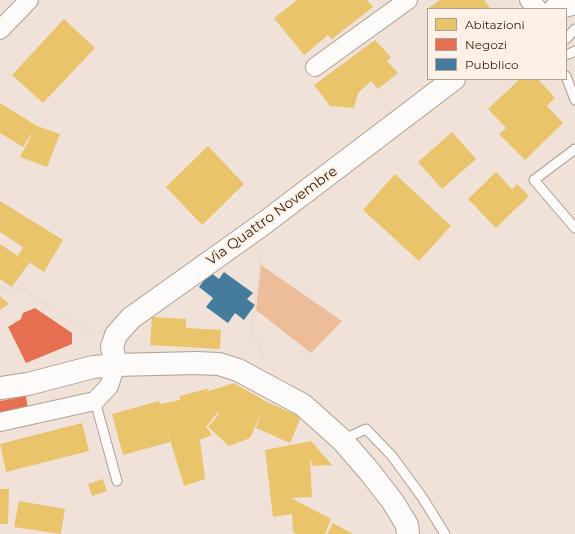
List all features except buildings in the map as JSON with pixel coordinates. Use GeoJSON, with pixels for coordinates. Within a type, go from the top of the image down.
{"type":"FeatureCollection","features":[{"type":"Feature","properties":{"kind":"main road"},"geometry":{"type":"LineString","coordinates":[[558,8],[575,3]]}},
{"type":"Feature","properties":{"kind":"main road","name":"Via Quattro Novembre"},"geometry":{"type":"LineString","coordinates":[[114,356],[116,335],[131,318],[259,228],[453,80]]}},
{"type":"Feature","properties":{"kind":"main road"},"geometry":{"type":"LineString","coordinates":[[0,388],[28,384],[93,367],[114,356],[219,364],[238,370],[303,405],[342,440],[369,470],[393,502],[407,525],[408,534]]}},
{"type":"Feature","properties":{"kind":"street"},"geometry":{"type":"LineString","coordinates":[[0,30],[30,0]]}},
{"type":"Feature","properties":{"kind":"street"},"geometry":{"type":"LineString","coordinates":[[315,67],[408,0]]}},
{"type":"Feature","properties":{"kind":"street"},"geometry":{"type":"LineString","coordinates":[[529,0],[537,8]]}},
{"type":"Feature","properties":{"kind":"street"},"geometry":{"type":"LineString","coordinates":[[0,422],[95,401],[108,386],[114,356]]}},
{"type":"Feature","properties":{"kind":"lane"},"geometry":{"type":"LineString","coordinates":[[567,38],[575,29]]}},
{"type":"Feature","properties":{"kind":"lane"},"geometry":{"type":"LineString","coordinates":[[567,79],[575,100]]}},
{"type":"Feature","properties":{"kind":"lane"},"geometry":{"type":"LineString","coordinates":[[575,150],[534,180],[575,228]]}},
{"type":"Feature","properties":{"kind":"lane"},"geometry":{"type":"LineString","coordinates":[[95,401],[118,482]]}},
{"type":"Feature","properties":{"kind":"lane"},"geometry":{"type":"LineString","coordinates":[[342,440],[366,429],[392,456],[422,497],[445,534]]}},
{"type":"Feature","properties":{"kind":"path"},"geometry":{"type":"LineString","coordinates":[[251,328],[261,265],[259,228]]}},
{"type":"Feature","properties":{"kind":"path"},"geometry":{"type":"LineString","coordinates":[[0,286],[13,295],[18,287],[114,356]]}},
{"type":"Feature","properties":{"kind":"shaded area"},"geometry":{"type":"Polygon","coordinates":[[[261,265],[342,321],[311,353],[256,310],[261,265]]]}}]}
